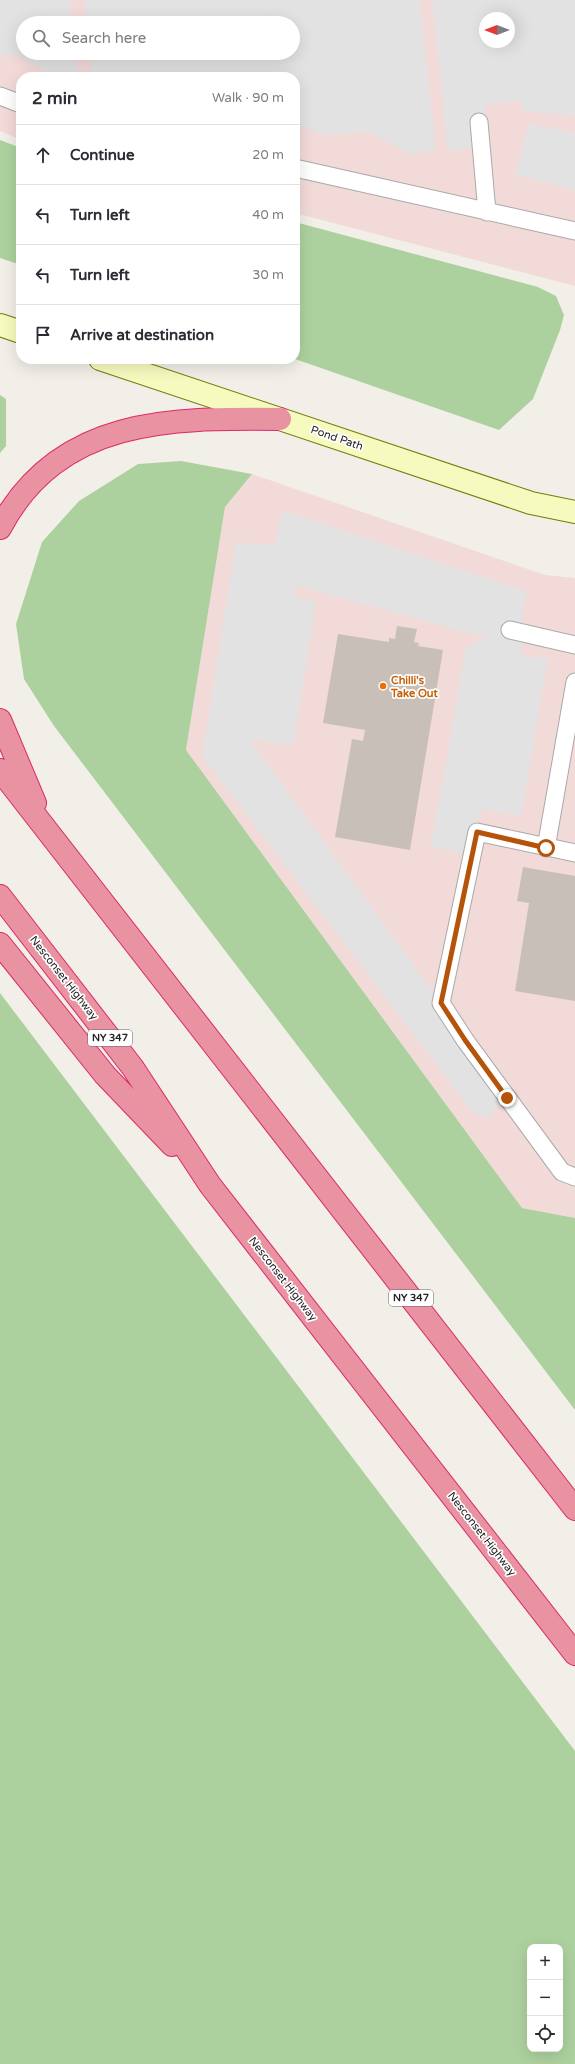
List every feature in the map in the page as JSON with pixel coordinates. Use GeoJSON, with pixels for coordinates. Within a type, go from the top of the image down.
{"type":"FeatureCollection","features":[{"type":"Feature","properties":{"kind":"highway"},"geometry":{"type":"LineString","coordinates":[[0,528],[9,510],[21,495],[45,472],[62,458],[109,434],[135,427],[189,420],[280,419]]}},
{"type":"Feature","properties":{"kind":"highway"},"geometry":{"type":"LineString","coordinates":[[0,720],[48,833]]}},
{"type":"Feature","properties":{"kind":"highway","name":"NY 347"},"geometry":{"type":"LineString","coordinates":[[0,770],[575,1509]]}},
{"type":"Feature","properties":{"kind":"highway","name":"Nesconset Highway"},"geometry":{"type":"LineString","coordinates":[[0,896],[133,1068],[210,1186],[572,1651]]}},
{"type":"Feature","properties":{"kind":"highway"},"geometry":{"type":"LineString","coordinates":[[0,944],[105,1075],[210,1186]]}},
{"type":"Feature","properties":{"kind":"main road"},"geometry":{"type":"LineString","coordinates":[[0,325],[16,330]]}},
{"type":"Feature","properties":{"kind":"main road","name":"Pond Path"},"geometry":{"type":"LineString","coordinates":[[115,364],[531,503],[575,512]]}},
{"type":"Feature","properties":{"kind":"lane"},"geometry":{"type":"LineString","coordinates":[[0,96],[16,102]]}},
{"type":"Feature","properties":{"kind":"lane"},"geometry":{"type":"LineString","coordinates":[[479,122],[487,212]]}},
{"type":"Feature","properties":{"kind":"lane"},"geometry":{"type":"LineString","coordinates":[[300,169],[575,231]]}},
{"type":"Feature","properties":{"kind":"lane"},"geometry":{"type":"LineString","coordinates":[[510,630],[575,645]]}},
{"type":"Feature","properties":{"kind":"lane"},"geometry":{"type":"LineString","coordinates":[[546,848],[575,682]]}},
{"type":"Feature","properties":{"kind":"lane"},"geometry":{"type":"LineString","coordinates":[[575,853],[477,832],[441,1003],[465,1040],[562,1172],[575,1177]]}},
{"type":"Feature","properties":{"kind":"shaded area"},"geometry":{"type":"Polygon","coordinates":[[[0,0],[575,0],[575,286],[300,214],[300,72],[16,72],[16,138],[0,131],[0,0]]]}},
{"type":"Feature","properties":{"kind":"shaded area"},"geometry":{"type":"Polygon","coordinates":[[[0,0],[70,0],[71,16],[16,16],[16,55],[0,56],[0,0]]]}},
{"type":"Feature","properties":{"kind":"shaded area"},"geometry":{"type":"Polygon","coordinates":[[[84,0],[420,0],[434,132],[434,152],[426,151],[411,155],[368,131],[326,135],[300,126],[300,72],[92,72],[91,60],[300,60],[300,16],[86,16],[84,0]]]}},
{"type":"Feature","properties":{"kind":"shaded area"},"geometry":{"type":"Polygon","coordinates":[[[432,0],[575,0],[575,116],[522,111],[521,101],[485,104],[487,145],[448,151],[432,0]]]}},
{"type":"Feature","properties":{"kind":"shaded area"},"geometry":{"type":"Polygon","coordinates":[[[26,60],[76,60],[77,71],[47,72],[26,60]]]}},
{"type":"Feature","properties":{"kind":"shaded area"},"geometry":{"type":"Polygon","coordinates":[[[528,124],[575,133],[575,190],[516,175],[528,124]]]}},
{"type":"Feature","properties":{"kind":"shaded area"},"geometry":{"type":"Polygon","coordinates":[[[252,474],[545,575],[575,578],[575,1218],[522,1208],[186,750],[225,507],[252,474]]]}},
{"type":"Feature","properties":{"kind":"shaded area"},"geometry":{"type":"Polygon","coordinates":[[[283,511],[527,591],[522,616],[522,657],[548,657],[521,816],[480,809],[472,855],[431,847],[466,647],[487,638],[295,585],[294,597],[316,602],[293,746],[249,739],[441,1003],[507,1098],[487,1117],[474,1114],[202,756],[236,543],[275,545],[283,511]]]}},
{"type":"Feature","properties":{"kind":"green space"},"geometry":{"type":"Polygon","coordinates":[[[0,140],[16,146],[16,263],[0,258],[0,140]]]}},
{"type":"Feature","properties":{"kind":"green space"},"geometry":{"type":"Polygon","coordinates":[[[300,223],[538,287],[556,296],[564,315],[560,330],[533,399],[499,430],[300,361],[300,223]]]}},
{"type":"Feature","properties":{"kind":"green space"},"geometry":{"type":"Polygon","coordinates":[[[0,395],[6,399],[6,446],[0,453],[0,395]]]}},
{"type":"Feature","properties":{"kind":"green space"},"geometry":{"type":"Polygon","coordinates":[[[181,461],[252,474],[225,507],[186,750],[522,1208],[575,1218],[575,1410],[54,726],[24,679],[16,624],[42,542],[79,501],[138,464],[181,461]]]}},
{"type":"Feature","properties":{"kind":"green space"},"geometry":{"type":"Polygon","coordinates":[[[0,993],[575,1751],[575,2064],[0,2064],[0,993]]]}},
{"type":"Feature","properties":{"kind":"building"},"geometry":{"type":"Polygon","coordinates":[[[397,626],[417,629],[414,642],[419,643],[418,646],[443,650],[410,850],[335,837],[352,739],[363,741],[365,730],[323,723],[338,634],[389,642],[389,638],[395,639],[397,626]]]}},
{"type":"Feature","properties":{"kind":"building"},"geometry":{"type":"Polygon","coordinates":[[[523,867],[575,876],[575,1001],[515,991],[529,903],[517,901],[523,867]]]}},
{"type":"Feature","properties":{"kind":"place","name":"Chilli's Take Out"},"geometry":{"type":"Point","coordinates":[383,686]}},
{"type":"Feature","properties":{"kind":"route"},"geometry":{"type":"LineString","coordinates":[[507,1098],[465,1040],[441,1003],[477,832],[546,848]]}}]}
